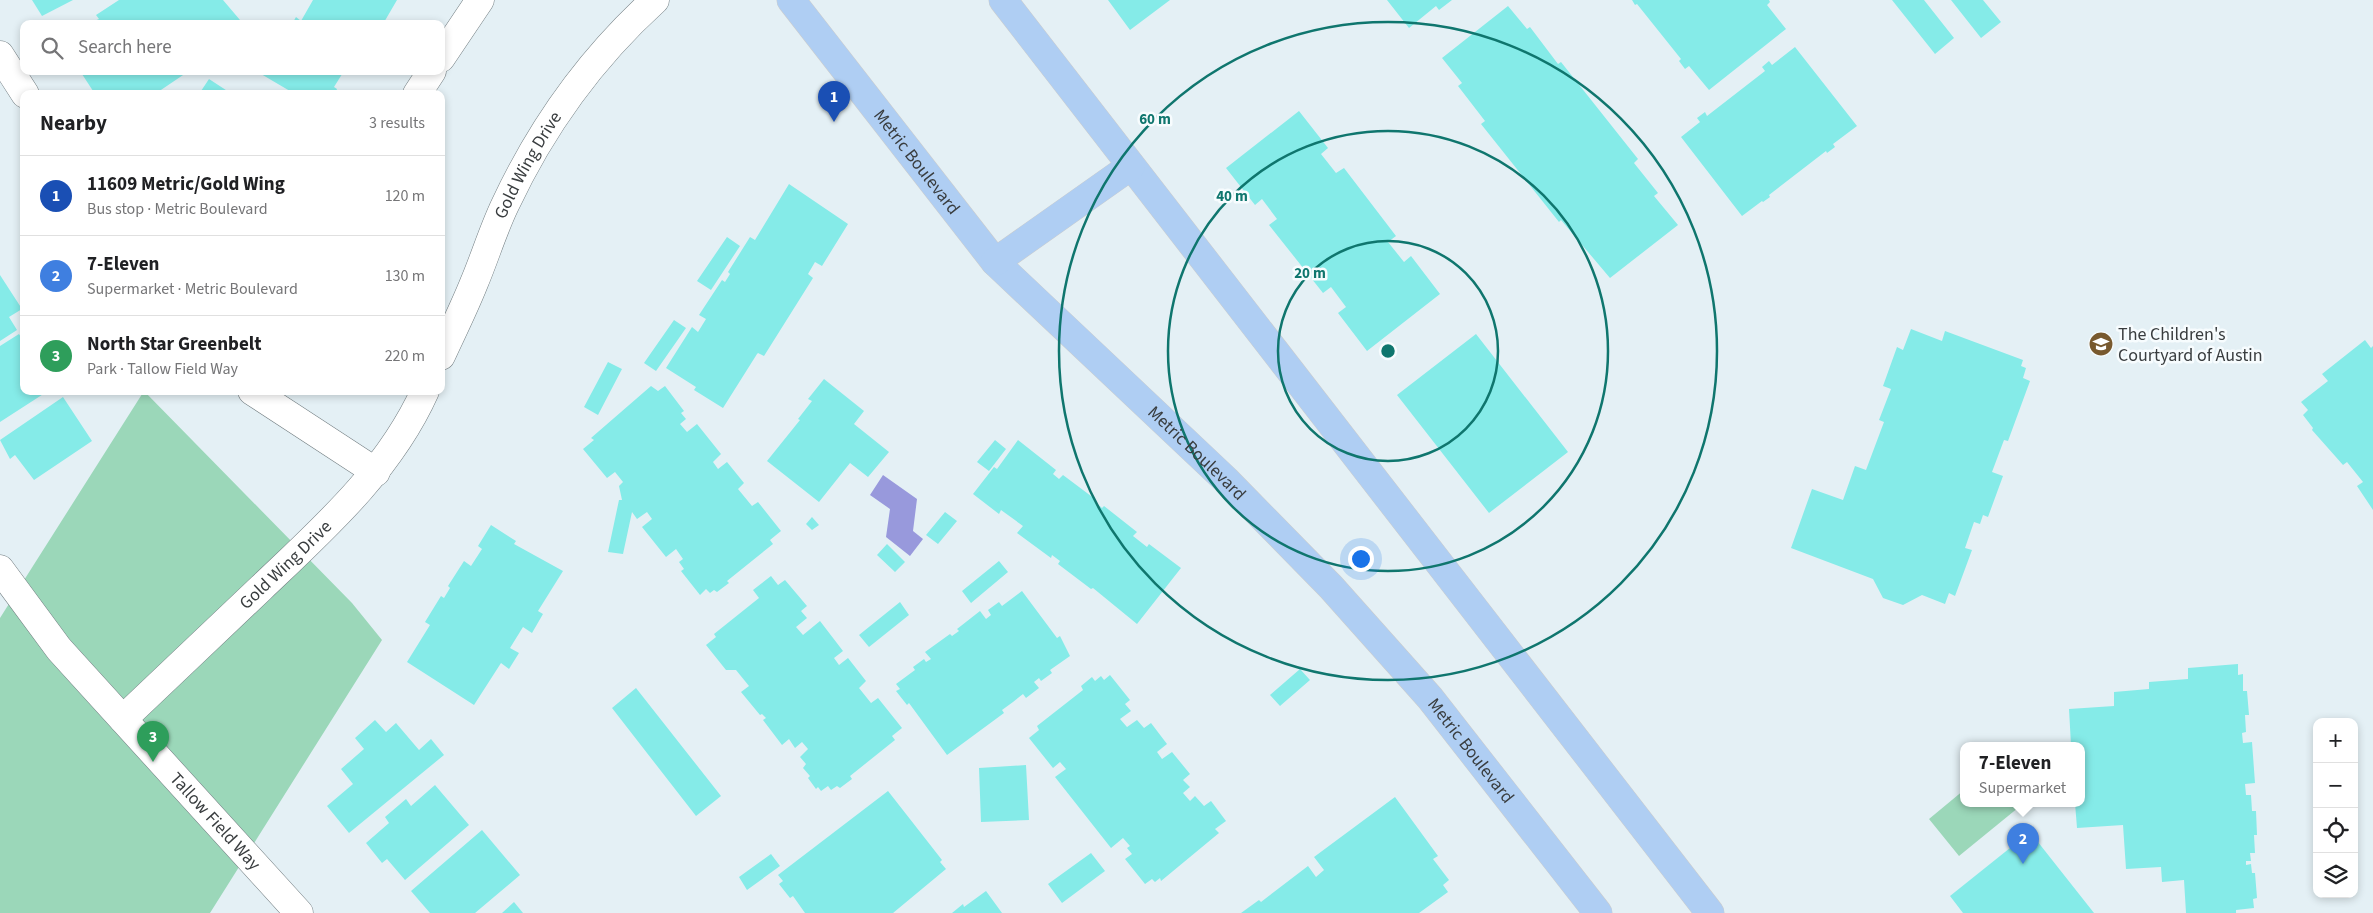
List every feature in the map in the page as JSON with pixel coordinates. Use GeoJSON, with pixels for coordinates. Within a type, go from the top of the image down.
{"type":"FeatureCollection","features":[{"type":"Feature","properties":{"kind":"main road","name":"Metric Boulevard"},"geometry":{"type":"LineString","coordinates":[[791,0],[995,262],[1226,480],[1331,586],[1430,698],[1598,913]]}},
{"type":"Feature","properties":{"kind":"main road"},"geometry":{"type":"LineString","coordinates":[[1004,0],[1710,913]]}},
{"type":"Feature","properties":{"kind":"main road"},"geometry":{"type":"LineString","coordinates":[[995,262],[1131,166]]}},
{"type":"Feature","properties":{"kind":"street"},"geometry":{"type":"LineString","coordinates":[[445,52],[480,0]]}},
{"type":"Feature","properties":{"kind":"street","name":"Gold Wing Drive"},"geometry":{"type":"LineString","coordinates":[[445,347],[474,283],[504,206],[535,147],[585,73],[631,21],[655,0]]}},
{"type":"Feature","properties":{"kind":"street"},"geometry":{"type":"LineString","coordinates":[[0,55],[22,90]]}},
{"type":"Feature","properties":{"kind":"street"},"geometry":{"type":"LineString","coordinates":[[420,90],[429,75]]}},
{"type":"Feature","properties":{"kind":"street"},"geometry":{"type":"LineString","coordinates":[[258,395],[376,472]]}},
{"type":"Feature","properties":{"kind":"street","name":"Gold Wing Drive"},"geometry":{"type":"LineString","coordinates":[[123,719],[313,540],[376,472],[418,408],[423,395]]}},
{"type":"Feature","properties":{"kind":"street","name":"Tallow Field Way"},"geometry":{"type":"LineString","coordinates":[[0,569],[58,649],[298,913]]}},
{"type":"Feature","properties":{"kind":"green space"},"geometry":{"type":"Polygon","coordinates":[[[141,395],[148,395],[352,603],[382,640],[210,913],[0,913],[0,618],[141,395]]]}},
{"type":"Feature","properties":{"kind":"green space"},"geometry":{"type":"Polygon","coordinates":[[[1960,793],[1960,807],[2019,807],[1959,856],[1929,819],[1960,793]]]}},
{"type":"Feature","properties":{"kind":"water"},"geometry":{"type":"Polygon","coordinates":[[[883,475],[917,499],[913,531],[923,539],[910,556],[886,537],[890,509],[870,495],[883,475]]]}},
{"type":"Feature","properties":{"kind":"building"},"geometry":{"type":"Polygon","coordinates":[[[32,0],[73,0],[42,16],[32,0]]]}},
{"type":"Feature","properties":{"kind":"building"},"geometry":{"type":"Polygon","coordinates":[[[119,0],[223,0],[240,20],[97,20],[99,19],[96,15],[119,0]]]}},
{"type":"Feature","properties":{"kind":"building"},"geometry":{"type":"Polygon","coordinates":[[[313,0],[397,0],[385,20],[302,20],[313,0]]]}},
{"type":"Feature","properties":{"kind":"building"},"geometry":{"type":"Polygon","coordinates":[[[1108,0],[1170,0],[1130,30],[1108,0]]]}},
{"type":"Feature","properties":{"kind":"building"},"geometry":{"type":"Polygon","coordinates":[[[1387,0],[1452,0],[1439,10],[1436,6],[1409,28],[1387,0]]]}},
{"type":"Feature","properties":{"kind":"building"},"geometry":{"type":"Polygon","coordinates":[[[1632,0],[1769,0],[1770,2],[1767,5],[1786,29],[1709,90],[1689,66],[1685,69],[1679,61],[1681,59],[1632,0]]]}},
{"type":"Feature","properties":{"kind":"building"},"geometry":{"type":"Polygon","coordinates":[[[1892,0],[1924,0],[1954,38],[1935,54],[1892,0]]]}},
{"type":"Feature","properties":{"kind":"building"},"geometry":{"type":"Polygon","coordinates":[[[1951,0],[1983,0],[2001,22],[1981,38],[1951,0]]]}},
{"type":"Feature","properties":{"kind":"building"},"geometry":{"type":"Polygon","coordinates":[[[1508,6],[1527,29],[1530,27],[1558,64],[1561,62],[1638,159],[1634,163],[1658,193],[1654,196],[1678,225],[1610,278],[1561,220],[1559,222],[1481,124],[1485,121],[1458,86],[1462,83],[1442,58],[1508,6]]]}},
{"type":"Feature","properties":{"kind":"building"},"geometry":{"type":"Polygon","coordinates":[[[1795,47],[1857,126],[1833,144],[1835,147],[1827,153],[1826,151],[1769,195],[1770,197],[1742,216],[1681,137],[1700,122],[1697,118],[1705,112],[1707,116],[1765,71],[1762,67],[1769,61],[1772,65],[1795,47]]]}},
{"type":"Feature","properties":{"kind":"building"},"geometry":{"type":"Polygon","coordinates":[[[83,75],[183,75],[161,90],[92,90],[83,75]]]}},
{"type":"Feature","properties":{"kind":"building"},"geometry":{"type":"Polygon","coordinates":[[[263,75],[342,75],[334,87],[337,90],[288,90],[263,75]]]}},
{"type":"Feature","properties":{"kind":"building"},"geometry":{"type":"Polygon","coordinates":[[[209,79],[226,90],[202,90],[209,79]]]}},
{"type":"Feature","properties":{"kind":"building"},"geometry":{"type":"Polygon","coordinates":[[[1299,111],[1328,148],[1321,154],[1336,173],[1344,168],[1396,236],[1388,242],[1404,262],[1411,256],[1440,294],[1367,351],[1338,313],[1346,307],[1331,287],[1323,293],[1269,225],[1277,219],[1262,199],[1255,205],[1226,168],[1299,111]]]}},
{"type":"Feature","properties":{"kind":"building"},"geometry":{"type":"Polygon","coordinates":[[[789,184],[848,224],[822,266],[815,262],[808,274],[813,278],[764,356],[757,354],[723,408],[694,390],[696,387],[666,368],[692,327],[698,332],[706,319],[699,315],[722,280],[725,282],[730,274],[728,272],[750,237],[755,240],[789,184]]]}},
{"type":"Feature","properties":{"kind":"building"},"geometry":{"type":"Polygon","coordinates":[[[727,237],[740,246],[711,290],[697,281],[727,237]]]}},
{"type":"Feature","properties":{"kind":"building"},"geometry":{"type":"Polygon","coordinates":[[[0,275],[20,306],[20,310],[9,317],[17,330],[0,341],[0,275]]]}},
{"type":"Feature","properties":{"kind":"building"},"geometry":{"type":"Polygon","coordinates":[[[674,320],[686,328],[656,371],[644,363],[674,320]]]}},
{"type":"Feature","properties":{"kind":"building"},"geometry":{"type":"Polygon","coordinates":[[[1911,329],[1942,341],[1945,331],[2023,360],[2021,366],[2026,368],[2023,378],[2030,381],[2008,441],[2004,440],[1992,472],[2003,476],[1988,517],[1983,515],[1980,524],[1974,522],[1965,548],[1972,550],[1955,596],[1949,593],[1945,604],[1922,595],[1903,605],[1883,598],[1873,579],[1791,548],[1812,489],[1843,500],[1855,466],[1866,470],[1884,422],[1879,420],[1891,389],[1883,386],[1897,347],[1903,350],[1911,329]]]}},
{"type":"Feature","properties":{"kind":"building"},"geometry":{"type":"Polygon","coordinates":[[[19,334],[20,395],[42,395],[0,422],[0,346],[19,334]]]}},
{"type":"Feature","properties":{"kind":"building"},"geometry":{"type":"Polygon","coordinates":[[[1476,334],[1568,452],[1489,513],[1397,395],[1476,334]]]}},
{"type":"Feature","properties":{"kind":"building"},"geometry":{"type":"Polygon","coordinates":[[[2365,340],[2371,348],[2373,346],[2373,510],[2357,486],[2363,482],[2347,462],[2343,465],[2312,430],[2313,428],[2303,415],[2308,410],[2301,402],[2328,381],[2322,374],[2365,340]]]}},
{"type":"Feature","properties":{"kind":"building"},"geometry":{"type":"Polygon","coordinates":[[[608,362],[622,369],[598,415],[584,407],[608,362]]]}},
{"type":"Feature","properties":{"kind":"building"},"geometry":{"type":"Polygon","coordinates":[[[824,379],[864,411],[854,424],[889,452],[868,477],[850,463],[819,502],[767,461],[800,420],[798,419],[812,401],[808,399],[824,379]]]}},
{"type":"Feature","properties":{"kind":"building"},"geometry":{"type":"Polygon","coordinates":[[[651,386],[658,391],[665,386],[684,411],[681,413],[686,419],[680,424],[687,432],[697,424],[721,454],[713,462],[718,469],[727,462],[744,483],[738,489],[752,506],[758,502],[781,531],[770,540],[773,544],[727,581],[729,583],[717,592],[714,590],[710,593],[706,589],[700,595],[681,571],[684,569],[679,562],[683,559],[676,549],[666,557],[642,527],[652,519],[647,512],[637,519],[632,512],[623,554],[608,552],[619,500],[622,500],[619,486],[623,482],[615,472],[607,478],[583,449],[594,440],[591,438],[651,386]]]}},
{"type":"Feature","properties":{"kind":"building"},"geometry":{"type":"Polygon","coordinates":[[[63,397],[92,441],[34,480],[15,455],[10,459],[0,440],[63,397]]]}},
{"type":"Feature","properties":{"kind":"building"},"geometry":{"type":"Polygon","coordinates":[[[995,440],[1006,449],[989,471],[977,462],[995,440]]]}},
{"type":"Feature","properties":{"kind":"building"},"geometry":{"type":"Polygon","coordinates":[[[1018,440],[1056,470],[1053,474],[1059,479],[1063,475],[1095,499],[1094,501],[1102,508],[1104,506],[1137,532],[1133,536],[1147,547],[1149,544],[1181,568],[1137,624],[1093,588],[1091,589],[1058,564],[1060,561],[1052,555],[1051,558],[1017,533],[1023,526],[1001,510],[999,514],[973,494],[994,467],[997,469],[1018,440]]]}},
{"type":"Feature","properties":{"kind":"building"},"geometry":{"type":"Polygon","coordinates":[[[945,512],[957,521],[938,544],[926,535],[945,512]]]}},
{"type":"Feature","properties":{"kind":"building"},"geometry":{"type":"Polygon","coordinates":[[[812,517],[819,525],[812,530],[806,524],[812,517]]]}},
{"type":"Feature","properties":{"kind":"building"},"geometry":{"type":"Polygon","coordinates":[[[491,525],[516,541],[514,544],[563,571],[538,611],[543,614],[532,633],[523,627],[510,648],[519,653],[509,669],[501,663],[474,705],[407,662],[430,625],[425,622],[441,596],[444,598],[450,588],[448,586],[464,561],[471,566],[482,549],[478,546],[491,525]]]}},
{"type":"Feature","properties":{"kind":"building"},"geometry":{"type":"Polygon","coordinates":[[[887,544],[905,562],[895,572],[877,555],[887,544]]]}},
{"type":"Feature","properties":{"kind":"building"},"geometry":{"type":"Polygon","coordinates":[[[999,561],[1008,572],[971,603],[962,591],[999,561]]]}},
{"type":"Feature","properties":{"kind":"building"},"geometry":{"type":"Polygon","coordinates":[[[771,576],[778,585],[785,580],[807,606],[801,611],[807,618],[796,627],[803,635],[820,621],[843,651],[834,658],[839,665],[848,658],[866,681],[859,688],[871,703],[878,698],[902,728],[892,736],[895,740],[850,776],[852,779],[840,788],[837,786],[831,790],[828,786],[821,791],[818,787],[816,789],[808,778],[810,776],[803,768],[806,764],[800,757],[808,749],[802,742],[795,748],[789,739],[782,745],[763,720],[766,718],[762,714],[760,715],[741,692],[749,686],[736,670],[726,670],[706,645],[716,637],[714,634],[759,598],[753,590],[771,576]]]}},
{"type":"Feature","properties":{"kind":"building"},"geometry":{"type":"Polygon","coordinates":[[[1022,591],[1057,638],[1060,636],[1070,656],[1050,670],[1052,673],[1041,681],[1039,678],[1034,682],[1039,688],[1026,698],[1023,694],[1002,710],[1004,713],[947,755],[909,703],[907,705],[896,691],[900,689],[896,684],[915,670],[913,667],[924,659],[926,662],[931,659],[925,652],[950,634],[952,636],[959,631],[957,629],[980,611],[986,619],[991,615],[988,610],[999,602],[1002,606],[1022,591]]]}},
{"type":"Feature","properties":{"kind":"building"},"geometry":{"type":"Polygon","coordinates":[[[900,602],[909,615],[869,647],[859,635],[900,602]]]}},
{"type":"Feature","properties":{"kind":"building"},"geometry":{"type":"Polygon","coordinates":[[[2238,664],[2238,675],[2243,674],[2243,691],[2247,691],[2249,715],[2245,715],[2246,732],[2242,733],[2243,743],[2252,742],[2255,783],[2245,784],[2246,795],[2251,795],[2252,811],[2256,811],[2257,835],[2254,835],[2255,853],[2250,853],[2251,861],[2246,861],[2246,865],[2251,864],[2252,873],[2255,873],[2257,898],[2253,899],[2254,908],[2236,910],[2236,913],[2186,913],[2184,880],[2162,882],[2161,867],[2126,869],[2123,825],[2077,828],[2075,807],[2085,807],[2085,742],[2071,742],[2069,709],[2114,706],[2114,692],[2149,689],[2149,682],[2188,679],[2188,668],[2238,664]]]}},
{"type":"Feature","properties":{"kind":"building"},"geometry":{"type":"Polygon","coordinates":[[[1300,669],[1310,680],[1280,706],[1270,695],[1300,669]]]}},
{"type":"Feature","properties":{"kind":"building"},"geometry":{"type":"Polygon","coordinates":[[[1110,675],[1130,700],[1125,704],[1131,711],[1120,719],[1127,727],[1137,720],[1144,728],[1151,723],[1167,744],[1157,752],[1162,759],[1172,752],[1190,774],[1183,780],[1190,787],[1183,793],[1190,801],[1195,796],[1204,806],[1211,801],[1226,821],[1215,829],[1219,833],[1161,881],[1160,878],[1155,882],[1152,879],[1145,884],[1125,859],[1132,854],[1127,848],[1130,846],[1123,838],[1111,848],[1055,777],[1066,769],[1060,762],[1053,768],[1029,738],[1039,730],[1037,726],[1083,690],[1081,686],[1092,677],[1095,681],[1101,676],[1104,680],[1110,675]]]}},
{"type":"Feature","properties":{"kind":"building"},"geometry":{"type":"Polygon","coordinates":[[[636,688],[721,796],[696,816],[612,708],[636,688]]]}},
{"type":"Feature","properties":{"kind":"building"},"geometry":{"type":"Polygon","coordinates":[[[375,720],[386,732],[396,723],[419,750],[431,739],[444,755],[349,833],[327,806],[353,784],[341,769],[364,749],[355,738],[375,720]]]}},
{"type":"Feature","properties":{"kind":"building"},"geometry":{"type":"Polygon","coordinates":[[[1026,765],[1029,820],[981,822],[979,768],[1026,765]]]}},
{"type":"Feature","properties":{"kind":"building"},"geometry":{"type":"Polygon","coordinates":[[[435,785],[469,825],[405,880],[387,859],[382,863],[366,843],[389,823],[385,817],[406,799],[411,806],[435,785]]]}},
{"type":"Feature","properties":{"kind":"building"},"geometry":{"type":"Polygon","coordinates":[[[888,791],[942,860],[940,862],[946,869],[893,913],[805,913],[793,896],[790,898],[779,884],[783,881],[778,875],[888,791]]]}},
{"type":"Feature","properties":{"kind":"building"},"geometry":{"type":"Polygon","coordinates":[[[1395,797],[1438,856],[1433,859],[1449,880],[1443,885],[1448,892],[1419,913],[1241,913],[1259,900],[1261,902],[1308,866],[1316,877],[1324,870],[1314,857],[1395,797]]]}},
{"type":"Feature","properties":{"kind":"building"},"geometry":{"type":"Polygon","coordinates":[[[482,830],[520,875],[475,913],[430,913],[411,891],[482,830]]]}},
{"type":"Feature","properties":{"kind":"building"},"geometry":{"type":"Polygon","coordinates":[[[2030,832],[2094,913],[1963,913],[1950,896],[2030,832]]]}},
{"type":"Feature","properties":{"kind":"building"},"geometry":{"type":"Polygon","coordinates":[[[1091,853],[1105,871],[1062,903],[1048,884],[1091,853]]]}},
{"type":"Feature","properties":{"kind":"building"},"geometry":{"type":"Polygon","coordinates":[[[771,854],[780,866],[747,890],[739,877],[771,854]]]}},
{"type":"Feature","properties":{"kind":"building"},"geometry":{"type":"Polygon","coordinates":[[[986,891],[1002,913],[952,913],[963,904],[964,907],[986,891]]]}},
{"type":"Feature","properties":{"kind":"building"},"geometry":{"type":"Polygon","coordinates":[[[514,902],[523,913],[502,913],[514,902]]]}},
{"type":"Feature","properties":{"kind":"place","name":"11609 Metric/Gold Wing"},"geometry":{"type":"Point","coordinates":[834,122]}},
{"type":"Feature","properties":{"kind":"place","name":"The Children's Courtyard of Austin"},"geometry":{"type":"Point","coordinates":[2101,344]}},
{"type":"Feature","properties":{"kind":"place","name":"North Star Greenbelt"},"geometry":{"type":"Point","coordinates":[153,762]}},
{"type":"Feature","properties":{"kind":"place","name":"7-Eleven"},"geometry":{"type":"Point","coordinates":[2023,864]}}]}
